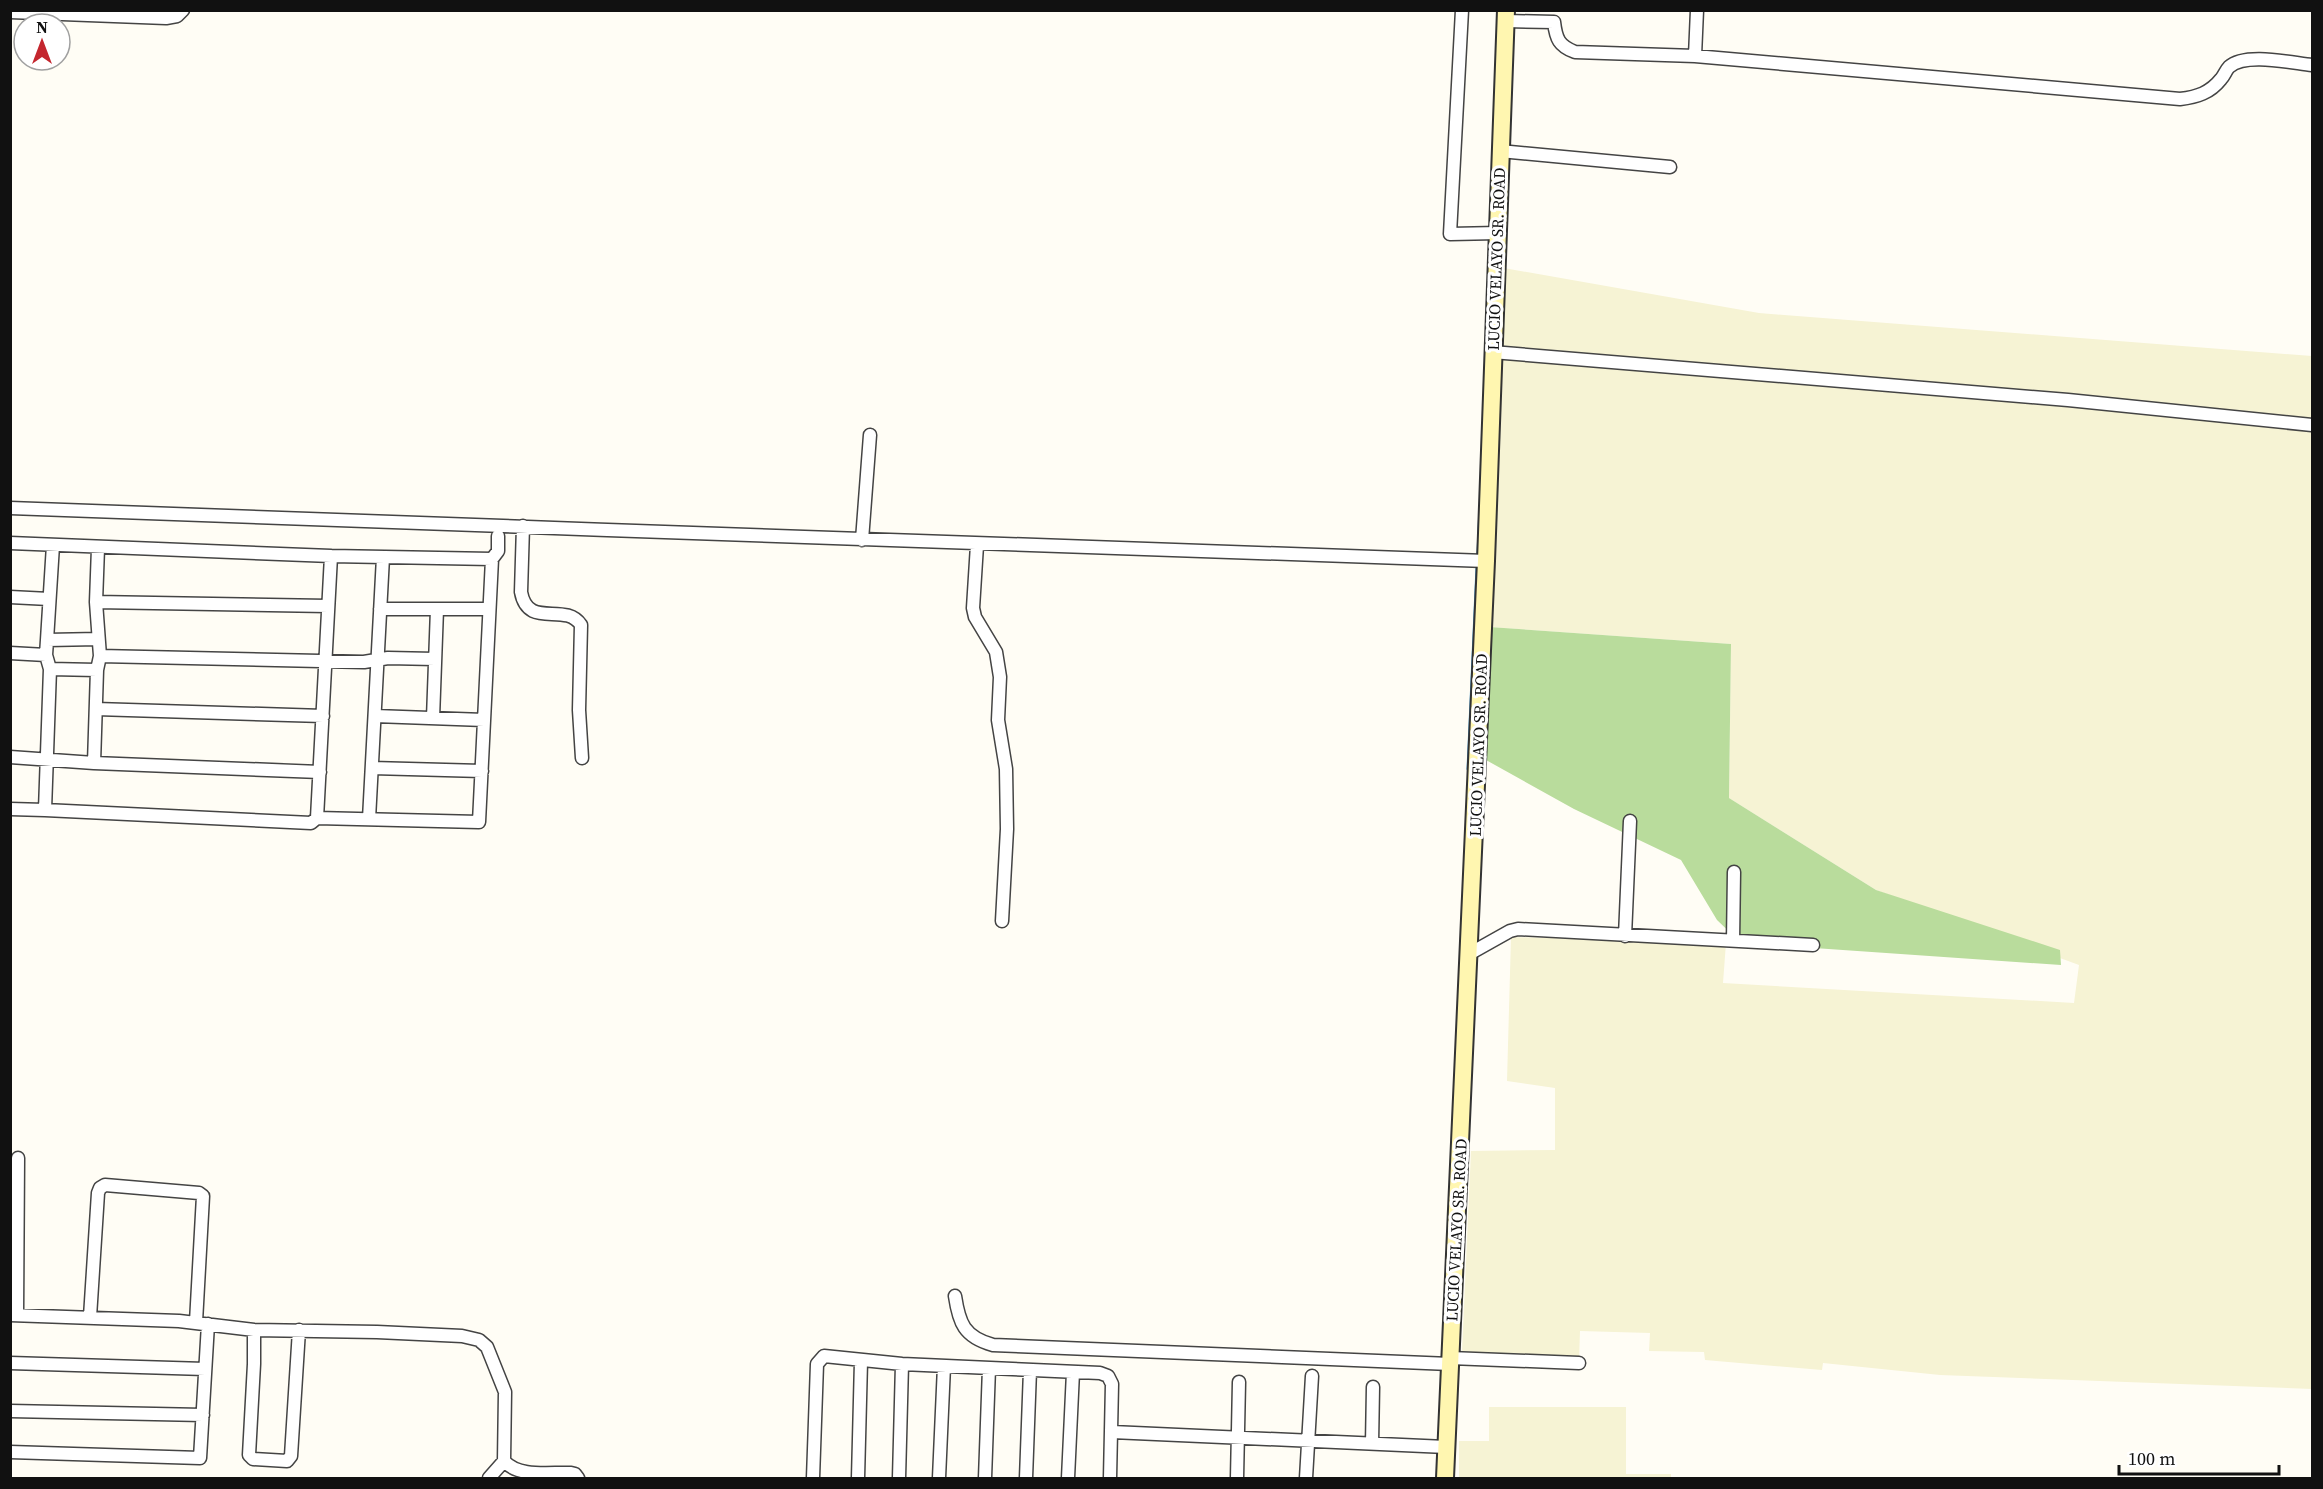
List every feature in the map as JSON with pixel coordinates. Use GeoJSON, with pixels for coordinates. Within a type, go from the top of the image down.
{"type":"FeatureCollection","features":[{"type":"Feature","properties":{"kind":"main road","name":"LUCIO VELAYO SR. ROAD"},"geometry":{"type":"LineString","coordinates":[[1445,1479],[1443,1447],[1469,954],[1506,16]]}},
{"type":"Feature","properties":{"kind":"street"},"geometry":{"type":"LineString","coordinates":[[10,12],[166,18],[177,16],[183,10]]}},
{"type":"Feature","properties":{"kind":"street"},"geometry":{"type":"LineString","coordinates":[[1462,10],[1450,234],[1498,233]]}},
{"type":"Feature","properties":{"kind":"street"},"geometry":{"type":"LineString","coordinates":[[1695,56],[1697,10]]}},
{"type":"Feature","properties":{"kind":"street"},"geometry":{"type":"LineString","coordinates":[[1506,16],[1554,16],[1557,40],[1566,49],[1575,52],[1695,56],[2180,99],[2208,92],[2223,77],[2229,67],[2239,62],[2256,59],[2313,65]]}},
{"type":"Feature","properties":{"kind":"street"},"geometry":{"type":"LineString","coordinates":[[1500,151],[1670,167]]}},
{"type":"Feature","properties":{"kind":"street"},"geometry":{"type":"LineString","coordinates":[[1492,352],[2068,399],[2313,425]]}},
{"type":"Feature","properties":{"kind":"street"},"geometry":{"type":"LineString","coordinates":[[862,540],[870,435]]}},
{"type":"Feature","properties":{"kind":"street"},"geometry":{"type":"LineString","coordinates":[[10,508],[976,545],[1486,561]]}},
{"type":"Feature","properties":{"kind":"street"},"geometry":{"type":"LineString","coordinates":[[523,526],[521,592],[523,602],[528,609],[570,616],[581,625],[579,710],[582,758]]}},
{"type":"Feature","properties":{"kind":"street"},"geometry":{"type":"LineString","coordinates":[[10,809],[311,823],[317,818],[479,822],[492,559],[498,550],[498,536]]}},
{"type":"Feature","properties":{"kind":"street"},"geometry":{"type":"LineString","coordinates":[[10,543],[331,556],[492,559]]}},
{"type":"Feature","properties":{"kind":"street"},"geometry":{"type":"LineString","coordinates":[[45,810],[50,669],[46,655],[53,545]]}},
{"type":"Feature","properties":{"kind":"street"},"geometry":{"type":"LineString","coordinates":[[976,545],[975,617],[996,652],[1000,677],[998,720],[1006,769],[1007,829],[1002,921]]}},
{"type":"Feature","properties":{"kind":"street"},"geometry":{"type":"LineString","coordinates":[[94,763],[97,670],[100,656],[96,602],[98,548]]}},
{"type":"Feature","properties":{"kind":"street"},"geometry":{"type":"LineString","coordinates":[[317,818],[331,556]]}},
{"type":"Feature","properties":{"kind":"street"},"geometry":{"type":"LineString","coordinates":[[369,819],[383,557]]}},
{"type":"Feature","properties":{"kind":"street"},"geometry":{"type":"LineString","coordinates":[[10,597],[49,598]]}},
{"type":"Feature","properties":{"kind":"street"},"geometry":{"type":"LineString","coordinates":[[96,602],[328,606]]}},
{"type":"Feature","properties":{"kind":"street"},"geometry":{"type":"LineString","coordinates":[[380,609],[489,609]]}},
{"type":"Feature","properties":{"kind":"street"},"geometry":{"type":"LineString","coordinates":[[433,718],[437,609]]}},
{"type":"Feature","properties":{"kind":"street"},"geometry":{"type":"LineString","coordinates":[[47,640],[98,639]]}},
{"type":"Feature","properties":{"kind":"street"},"geometry":{"type":"LineString","coordinates":[[10,653],[46,655]]}},
{"type":"Feature","properties":{"kind":"street"},"geometry":{"type":"LineString","coordinates":[[100,656],[325,662],[368,662],[388,658],[435,659]]}},
{"type":"Feature","properties":{"kind":"street"},"geometry":{"type":"LineString","coordinates":[[50,669],[97,670]]}},
{"type":"Feature","properties":{"kind":"street"},"geometry":{"type":"LineString","coordinates":[[96,709],[323,716]]}},
{"type":"Feature","properties":{"kind":"street"},"geometry":{"type":"LineString","coordinates":[[375,716],[484,720]]}},
{"type":"Feature","properties":{"kind":"street"},"geometry":{"type":"LineString","coordinates":[[10,757],[94,763],[320,772]]}},
{"type":"Feature","properties":{"kind":"street"},"geometry":{"type":"LineString","coordinates":[[372,768],[482,771]]}},
{"type":"Feature","properties":{"kind":"street"},"geometry":{"type":"LineString","coordinates":[[1625,936],[1630,821]]}},
{"type":"Feature","properties":{"kind":"street"},"geometry":{"type":"LineString","coordinates":[[1733,941],[1734,872]]}},
{"type":"Feature","properties":{"kind":"street"},"geometry":{"type":"LineString","coordinates":[[1469,954],[1510,931],[1518,929],[1813,945]]}},
{"type":"Feature","properties":{"kind":"street"},"geometry":{"type":"LineString","coordinates":[[18,1158],[14,1189],[14,1315],[202,1323],[254,1330],[462,1336],[479,1340],[487,1347],[505,1392],[504,1461],[489,1479]]}},
{"type":"Feature","properties":{"kind":"street"},"geometry":{"type":"LineString","coordinates":[[10,1452],[200,1458],[205,1369],[202,1323],[203,1196],[199,1193],[105,1185],[100,1188],[90,1317]]}},
{"type":"Feature","properties":{"kind":"street"},"geometry":{"type":"LineString","coordinates":[[955,1296],[958,1317],[962,1325],[982,1342],[993,1345],[1447,1362],[1579,1363]]}},
{"type":"Feature","properties":{"kind":"street"},"geometry":{"type":"LineString","coordinates":[[254,1330],[249,1455],[253,1459],[287,1461],[291,1456],[299,1330]]}},
{"type":"Feature","properties":{"kind":"street"},"geometry":{"type":"LineString","coordinates":[[813,1479],[817,1364],[824,1356],[902,1364],[1101,1373],[1108,1377],[1112,1384],[1110,1479]]}},
{"type":"Feature","properties":{"kind":"street"},"geometry":{"type":"LineString","coordinates":[[858,1479],[861,1361]]}},
{"type":"Feature","properties":{"kind":"street"},"geometry":{"type":"LineString","coordinates":[[10,1364],[205,1369]]}},
{"type":"Feature","properties":{"kind":"street"},"geometry":{"type":"LineString","coordinates":[[899,1479],[902,1364]]}},
{"type":"Feature","properties":{"kind":"street"},"geometry":{"type":"LineString","coordinates":[[939,1479],[944,1366]]}},
{"type":"Feature","properties":{"kind":"street"},"geometry":{"type":"LineString","coordinates":[[985,1479],[989,1368]]}},
{"type":"Feature","properties":{"kind":"street"},"geometry":{"type":"LineString","coordinates":[[1026,1479],[1030,1370]]}},
{"type":"Feature","properties":{"kind":"street"},"geometry":{"type":"LineString","coordinates":[[1068,1479],[1072,1371]]}},
{"type":"Feature","properties":{"kind":"street"},"geometry":{"type":"LineString","coordinates":[[1306,1479],[1312,1376]]}},
{"type":"Feature","properties":{"kind":"street"},"geometry":{"type":"LineString","coordinates":[[1237,1479],[1239,1382]]}},
{"type":"Feature","properties":{"kind":"street"},"geometry":{"type":"LineString","coordinates":[[1372,1444],[1373,1387]]}},
{"type":"Feature","properties":{"kind":"street"},"geometry":{"type":"LineString","coordinates":[[10,1411],[202,1415]]}},
{"type":"Feature","properties":{"kind":"street"},"geometry":{"type":"LineString","coordinates":[[1112,1432],[1308,1443],[1443,1447]]}},
{"type":"Feature","properties":{"kind":"street"},"geometry":{"type":"LineString","coordinates":[[504,1461],[514,1469],[522,1471],[571,1473],[575,1474],[578,1479]]}},
{"type":"Feature","properties":{"kind":"shaded area"},"geometry":{"type":"Polygon","coordinates":[[[1498,267],[1759,313],[2312,356],[2312,1389],[1940,1375],[1823,1363],[1822,1370],[1705,1360],[1704,1352],[1649,1351],[1650,1333],[1580,1331],[1579,1361],[1462,1352],[1471,1151],[1555,1150],[1555,1088],[1507,1081],[1511,937],[1726,943],[1723,983],[2074,1003],[2079,965],[1876,890],[1729,798],[1731,644],[1489,627],[1498,267]]]}},
{"type":"Feature","properties":{"kind":"shaded area"},"geometry":{"type":"Polygon","coordinates":[[[1489,1407],[1626,1407],[1626,1474],[1671,1474],[1671,1478],[1459,1478],[1459,1441],[1489,1441],[1489,1407]]]}},
{"type":"Feature","properties":{"kind":"green space"},"geometry":{"type":"Polygon","coordinates":[[[1489,627],[1731,644],[1729,798],[1876,890],[2060,950],[2061,965],[1741,943],[1717,920],[1681,860],[1574,809],[1486,760],[1489,627]]]}},
{"type":"Feature","properties":{"kind":"waterway"},"geometry":{"type":"LineString","coordinates":[[1478,553],[1480,508]]}},
{"type":"Feature","properties":{"kind":"waterway"},"geometry":{"type":"LineString","coordinates":[[1468,769],[1477,567]]}}]}
